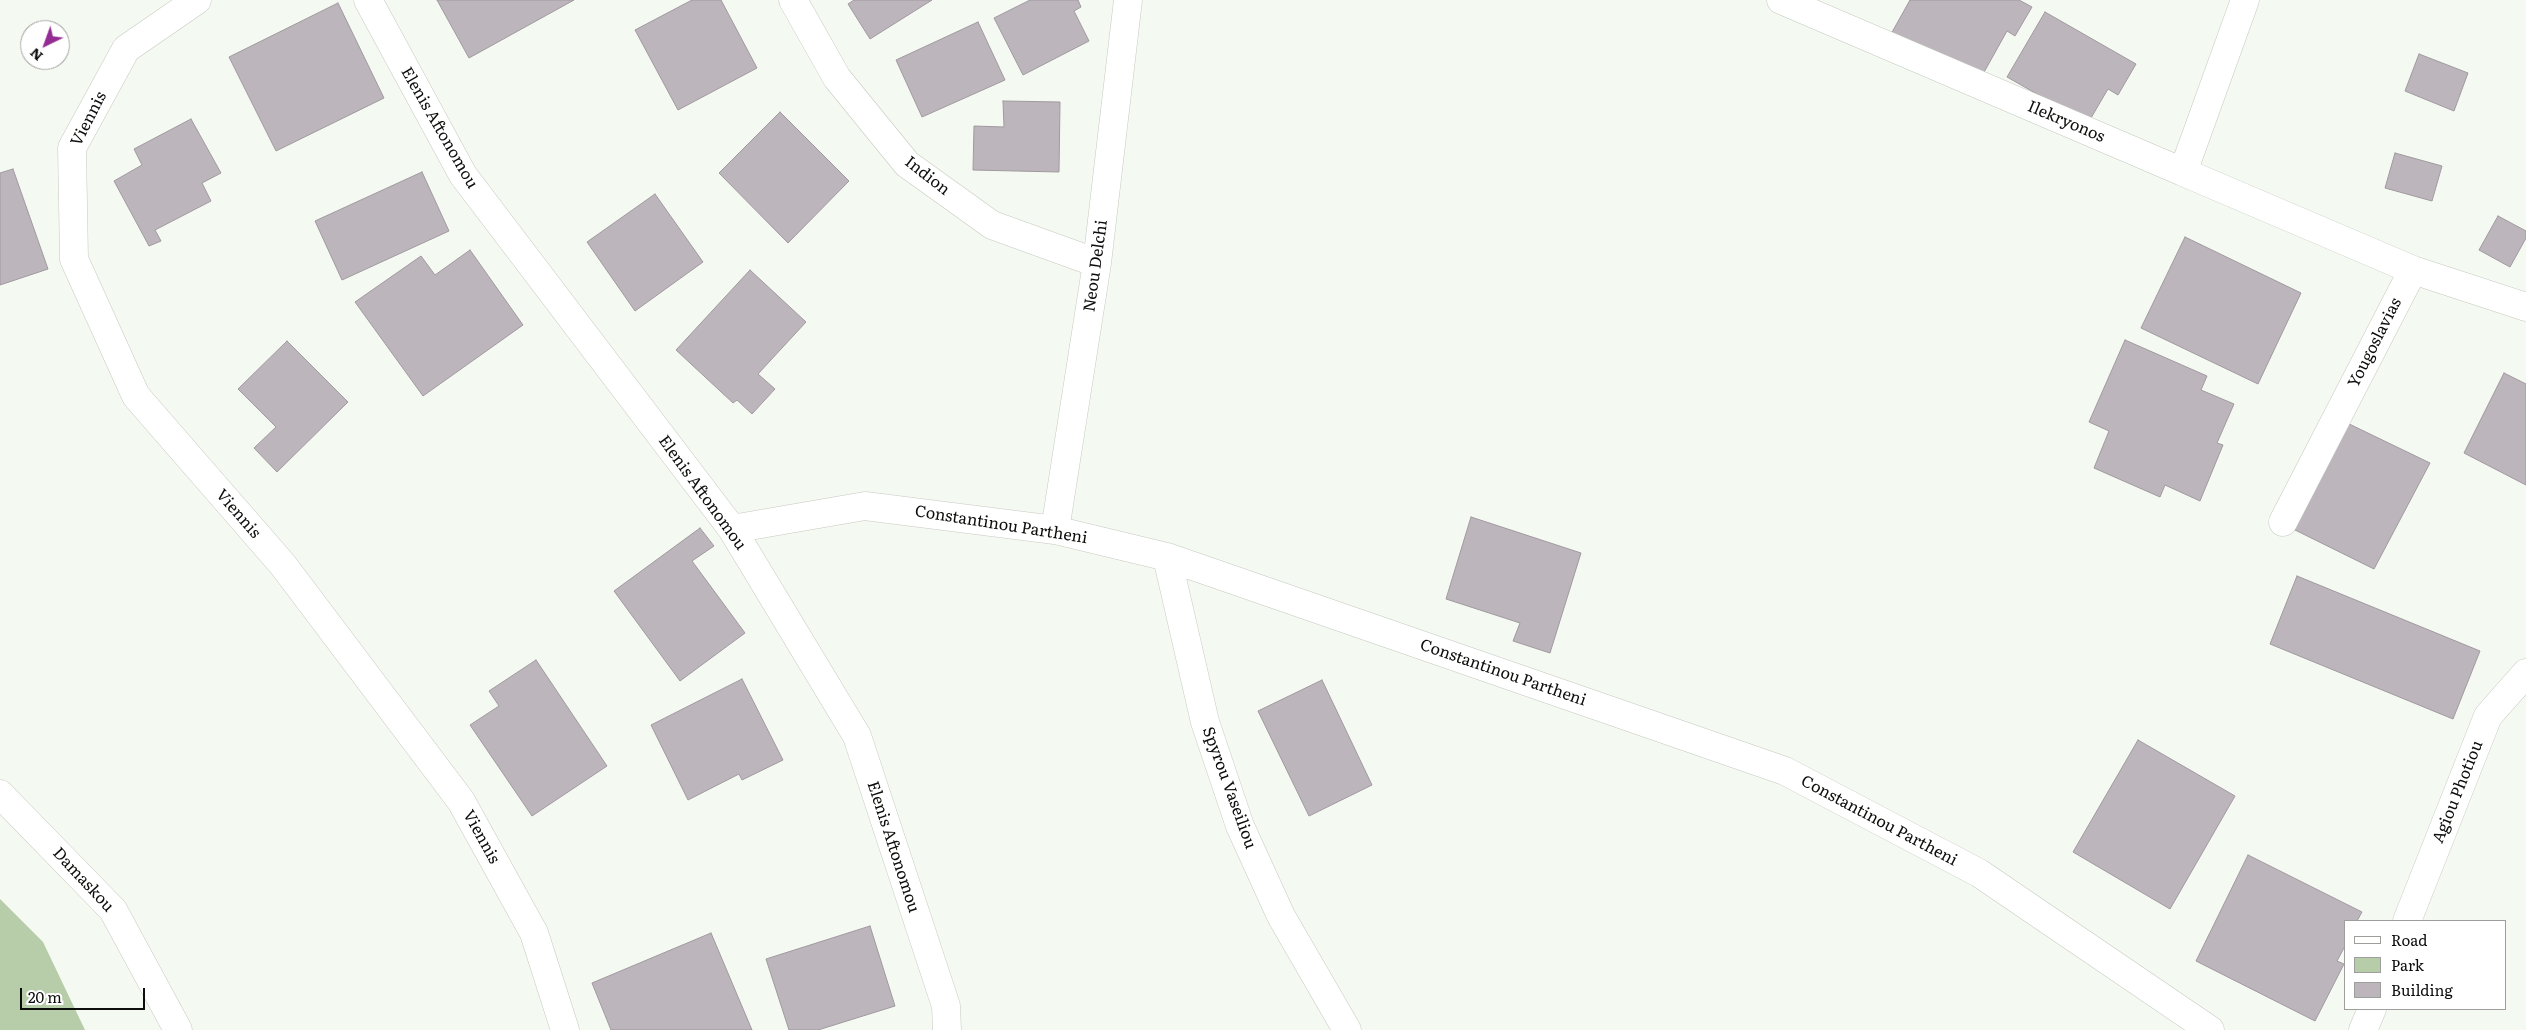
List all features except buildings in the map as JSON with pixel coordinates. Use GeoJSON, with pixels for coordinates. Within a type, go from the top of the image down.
{"type":"FeatureCollection","features":[{"type":"Feature","properties":{"kind":"street","name":"Viennis"},"geometry":{"type":"LineString","coordinates":[[197,0],[126,49],[72,148],[74,259],[136,396],[283,565],[461,801],[534,933],[565,1030]]}},
{"type":"Feature","properties":{"kind":"street","name":"Elenis Aftonomou"},"geometry":{"type":"LineString","coordinates":[[368,0],[463,175],[732,529],[857,736],[946,1006],[948,1030]]}},
{"type":"Feature","properties":{"kind":"street","name":"Indion"},"geometry":{"type":"LineString","coordinates":[[793,0],[837,78],[908,164],[992,225],[1097,263]]}},
{"type":"Feature","properties":{"kind":"street","name":"Neou Delchi"},"geometry":{"type":"LineString","coordinates":[[1055,530],[1097,263],[1128,0]]}},
{"type":"Feature","properties":{"kind":"street","name":"Ilekryonos"},"geometry":{"type":"LineString","coordinates":[[1782,0],[2413,270]]}},
{"type":"Feature","properties":{"kind":"street"},"geometry":{"type":"LineString","coordinates":[[2184,172],[2245,0]]}},
{"type":"Feature","properties":{"kind":"street"},"geometry":{"type":"LineString","coordinates":[[2413,270],[2526,307]]}},
{"type":"Feature","properties":{"kind":"street","name":"Yougoslavias"},"geometry":{"type":"LineString","coordinates":[[2283,522],[2413,270]]}},
{"type":"Feature","properties":{"kind":"street","name":"Constantinou Partheni"},"geometry":{"type":"LineString","coordinates":[[732,529],[865,506],[1055,530],[1167,557],[1785,771],[1979,873],[2210,1030]]}},
{"type":"Feature","properties":{"kind":"street","name":"Spyrou Vaseiliou"},"geometry":{"type":"LineString","coordinates":[[1167,557],[1205,722],[1240,826],[1281,916],[1347,1030]]}},
{"type":"Feature","properties":{"kind":"street","name":"Agiou Photiou"},"geometry":{"type":"LineString","coordinates":[[2407,920],[2488,716],[2526,673]]}},
{"type":"Feature","properties":{"kind":"street","name":"Damaskou"},"geometry":{"type":"LineString","coordinates":[[0,794],[113,910],[178,1030]]}},
{"type":"Feature","properties":{"kind":"street"},"geometry":{"type":"LineString","coordinates":[[2363,1030],[2372,1010]]}},
{"type":"Feature","properties":{"kind":"green space"},"geometry":{"type":"Polygon","coordinates":[[[0,899],[43,942],[85,1030],[0,1030],[0,899]]]}}]}
